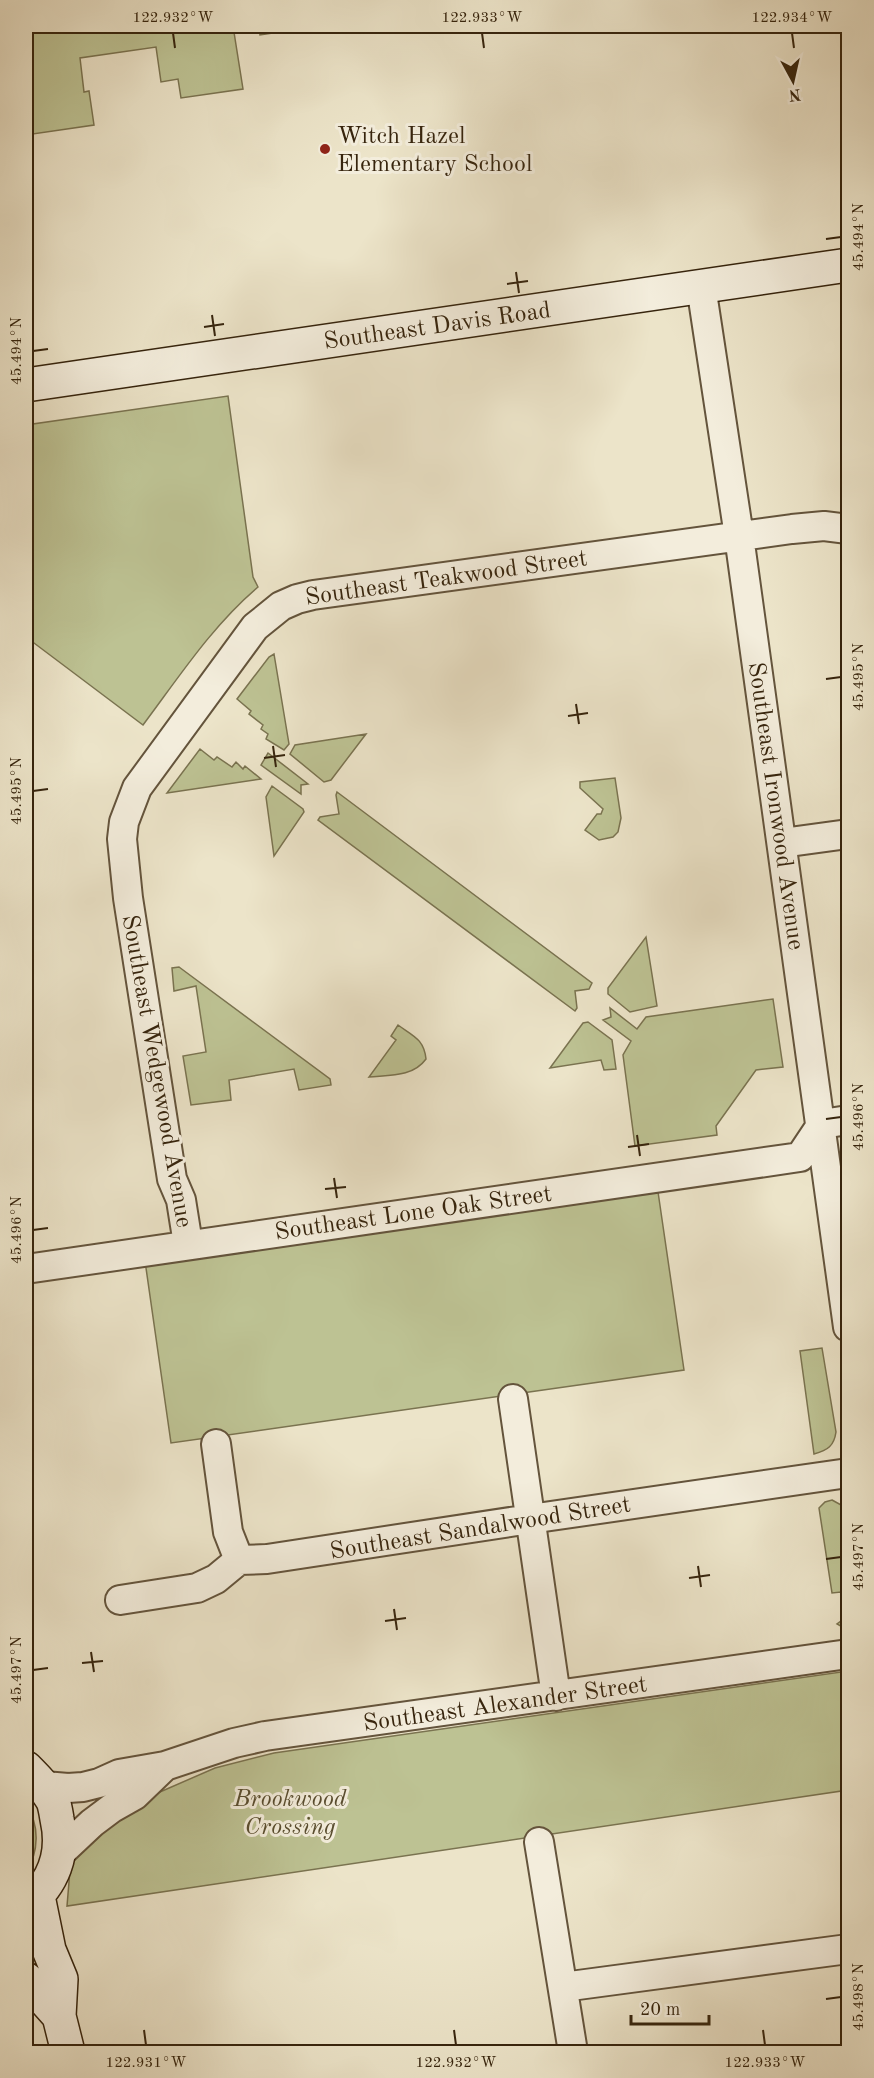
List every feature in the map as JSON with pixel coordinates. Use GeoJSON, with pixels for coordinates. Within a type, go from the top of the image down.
{"type":"FeatureCollection","features":[{"type":"Feature","properties":{"kind":"street","name":"Southeast Davis Road"},"geometry":{"type":"LineString","coordinates":[[26,385],[849,265]]}},
{"type":"Feature","properties":{"kind":"street","name":"Southeast Ironwood Avenue"},"geometry":{"type":"LineString","coordinates":[[701,286],[782,843],[835,1122],[849,1327]]}},
{"type":"Feature","properties":{"kind":"street","name":"Southeast Teakwood Street"},"geometry":{"type":"LineString","coordinates":[[128,898],[122,839],[124,822],[137,788],[255,627],[280,606],[313,595],[739,536],[824,526],[849,530]]}},
{"type":"Feature","properties":{"kind":"street"},"geometry":{"type":"LineString","coordinates":[[782,843],[849,834]]}},
{"type":"Feature","properties":{"kind":"street","name":"Southeast Wedgewood Avenue"},"geometry":{"type":"LineString","coordinates":[[128,898],[172,1179],[181,1200],[188,1244]]}},
{"type":"Feature","properties":{"kind":"street"},"geometry":{"type":"LineString","coordinates":[[835,1122],[800,1157],[840,1186]]}},
{"type":"Feature","properties":{"kind":"street","name":"Southeast Lone Oak Street"},"geometry":{"type":"LineString","coordinates":[[26,1269],[800,1157]]}},
{"type":"Feature","properties":{"kind":"street"},"geometry":{"type":"LineString","coordinates":[[513,1399],[556,1696]]}},
{"type":"Feature","properties":{"kind":"street"},"geometry":{"type":"LineString","coordinates":[[120,1600],[197,1588],[216,1579],[239,1560],[228,1532],[216,1444]]}},
{"type":"Feature","properties":{"kind":"street","name":"Southeast Sandalwood Street"},"geometry":{"type":"LineString","coordinates":[[239,1560],[267,1559],[849,1473]]}},
{"type":"Feature","properties":{"kind":"street","name":"Southeast Alexander Street"},"geometry":{"type":"LineString","coordinates":[[35,1777],[68,1788],[83,1787],[119,1774],[165,1766],[234,1743],[265,1736],[849,1654]]}},
{"type":"Feature","properties":{"kind":"street","name":"Southeast Alexander Street"},"geometry":{"type":"LineString","coordinates":[[59,1854],[92,1822],[135,1795],[165,1766]]}},
{"type":"Feature","properties":{"kind":"street"},"geometry":{"type":"LineString","coordinates":[[35,1777],[53,1802],[61,1835],[59,1854],[52,1875],[32,1901],[61,1979],[59,2016],[68,2052]]}},
{"type":"Feature","properties":{"kind":"street"},"geometry":{"type":"LineString","coordinates":[[539,1842],[573,2052]]}},
{"type":"Feature","properties":{"kind":"street"},"geometry":{"type":"LineString","coordinates":[[563,1987],[849,1949]]}},
{"type":"Feature","properties":{"kind":"street"},"geometry":{"type":"LineString","coordinates":[[26,1979],[33,1990],[59,2016]]}},
{"type":"Feature","properties":{"kind":"green space"},"geometry":{"type":"Polygon","coordinates":[[[26,26],[233,26],[243,89],[181,98],[178,79],[161,82],[156,47],[80,58],[84,92],[89,91],[94,125],[26,135],[26,26]]]}},
{"type":"Feature","properties":{"kind":"green space"},"geometry":{"type":"Polygon","coordinates":[[[259,26],[306,26],[306,28],[260,35],[259,26]]]}},
{"type":"Feature","properties":{"kind":"green space"},"geometry":{"type":"Polygon","coordinates":[[[228,396],[253,577],[258,587],[211,635],[143,725],[26,637],[26,425],[228,396]]]}},
{"type":"Feature","properties":{"kind":"green space"},"geometry":{"type":"Polygon","coordinates":[[[274,654],[289,744],[284,750],[266,739],[268,734],[261,729],[263,725],[249,714],[251,711],[237,699],[269,657],[274,654]]]}},
{"type":"Feature","properties":{"kind":"green space"},"geometry":{"type":"Polygon","coordinates":[[[366,734],[331,780],[324,782],[290,754],[295,745],[366,734]]]}},
{"type":"Feature","properties":{"kind":"green space"},"geometry":{"type":"Polygon","coordinates":[[[200,749],[214,760],[217,757],[232,767],[236,762],[243,769],[245,766],[261,779],[167,793],[200,749]]]}},
{"type":"Feature","properties":{"kind":"green space"},"geometry":{"type":"Polygon","coordinates":[[[268,753],[308,784],[301,785],[301,794],[261,765],[268,753]]]}},
{"type":"Feature","properties":{"kind":"green space"},"geometry":{"type":"Polygon","coordinates":[[[615,778],[621,818],[618,832],[613,837],[599,840],[585,830],[603,809],[580,788],[580,782],[615,778]]]}},
{"type":"Feature","properties":{"kind":"green space"},"geometry":{"type":"Polygon","coordinates":[[[272,786],[304,812],[274,856],[266,797],[272,786]]]}},
{"type":"Feature","properties":{"kind":"green space"},"geometry":{"type":"Polygon","coordinates":[[[337,792],[592,983],[589,989],[575,991],[577,1008],[575,1011],[318,820],[320,817],[339,814],[337,792]]]}},
{"type":"Feature","properties":{"kind":"green space"},"geometry":{"type":"Polygon","coordinates":[[[646,937],[657,1006],[630,1012],[608,994],[608,988],[646,937]]]}},
{"type":"Feature","properties":{"kind":"green space"},"geometry":{"type":"Polygon","coordinates":[[[179,967],[330,1079],[331,1085],[299,1090],[294,1069],[229,1080],[231,1100],[191,1105],[183,1056],[206,1052],[196,986],[174,991],[172,968],[179,967]]]}},
{"type":"Feature","properties":{"kind":"green space"},"geometry":{"type":"Polygon","coordinates":[[[773,999],[783,1067],[756,1070],[716,1126],[717,1135],[635,1146],[623,1055],[631,1041],[603,1020],[611,1017],[610,1008],[637,1029],[646,1017],[773,999]]]}},
{"type":"Feature","properties":{"kind":"green space"},"geometry":{"type":"Polygon","coordinates":[[[588,1022],[612,1040],[616,1069],[604,1070],[601,1060],[550,1068],[583,1023],[588,1022]]]}},
{"type":"Feature","properties":{"kind":"green space"},"geometry":{"type":"Polygon","coordinates":[[[398,1025],[420,1042],[426,1059],[421,1065],[408,1072],[369,1077],[396,1040],[391,1036],[398,1025]]]}},
{"type":"Feature","properties":{"kind":"green space"},"geometry":{"type":"Polygon","coordinates":[[[848,1135],[848,1165],[842,1146],[848,1135]]]}},
{"type":"Feature","properties":{"kind":"green space"},"geometry":{"type":"Polygon","coordinates":[[[657,1185],[684,1370],[171,1443],[145,1261],[657,1185]]]}},
{"type":"Feature","properties":{"kind":"green space"},"geometry":{"type":"Polygon","coordinates":[[[822,1348],[836,1432],[830,1447],[814,1454],[800,1351],[822,1348]]]}},
{"type":"Feature","properties":{"kind":"green space"},"geometry":{"type":"Polygon","coordinates":[[[832,1500],[843,1506],[848,1524],[848,1627],[844,1628],[837,1624],[845,1618],[841,1592],[832,1593],[819,1508],[825,1502],[832,1500]]]}},
{"type":"Feature","properties":{"kind":"green space","name":"Brookwood Crossing"},"geometry":{"type":"Polygon","coordinates":[[[848,1671],[848,1790],[67,1906],[70,1870],[80,1847],[137,1802],[215,1768],[274,1753],[848,1671]]]}},
{"type":"Feature","properties":{"kind":"green space"},"geometry":{"type":"Polygon","coordinates":[[[26,1805],[34,1821],[36,1838],[33,1856],[26,1872],[26,1805]]]}},
{"type":"Feature","properties":{"kind":"place","name":"Witch Hazel Elementary School"},"geometry":{"type":"Point","coordinates":[325,149]}}]}
